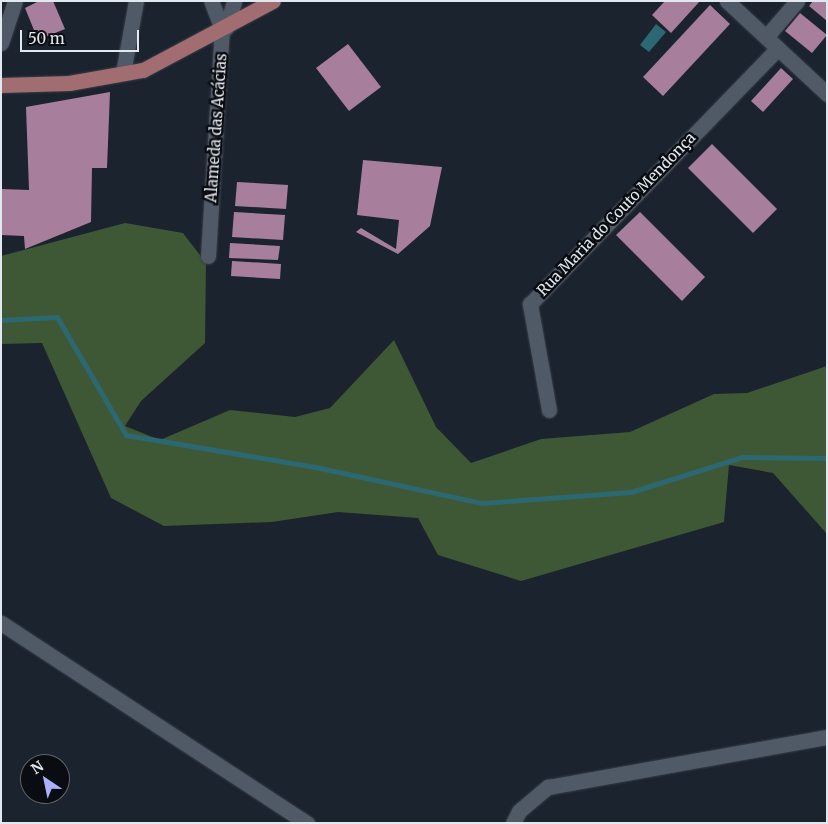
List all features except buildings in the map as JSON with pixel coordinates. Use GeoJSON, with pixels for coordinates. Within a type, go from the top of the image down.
{"type":"FeatureCollection","features":[{"type":"Feature","properties":{"kind":"main road"},"geometry":{"type":"LineString","coordinates":[[1,85],[70,83],[143,70],[273,1]]}},
{"type":"Feature","properties":{"kind":"street"},"geometry":{"type":"LineString","coordinates":[[1,43],[15,1]]}},
{"type":"Feature","properties":{"kind":"street"},"geometry":{"type":"LineString","coordinates":[[122,74],[136,1]]}},
{"type":"Feature","properties":{"kind":"street","name":"Alameda das Acácias"},"geometry":{"type":"LineString","coordinates":[[208,256],[224,28],[211,1]]}},
{"type":"Feature","properties":{"kind":"street"},"geometry":{"type":"LineString","coordinates":[[224,28],[234,1]]}},
{"type":"Feature","properties":{"kind":"street"},"geometry":{"type":"LineString","coordinates":[[727,1],[827,94]]}},
{"type":"Feature","properties":{"kind":"street"},"geometry":{"type":"LineString","coordinates":[[766,37],[797,1]]}},
{"type":"Feature","properties":{"kind":"street","name":"Rua Maria do Couto Mendonça"},"geometry":{"type":"LineString","coordinates":[[549,410],[530,304],[778,48]]}},
{"type":"Feature","properties":{"kind":"street"},"geometry":{"type":"LineString","coordinates":[[1,624],[307,823]]}},
{"type":"Feature","properties":{"kind":"street"},"geometry":{"type":"LineString","coordinates":[[513,823],[519,811],[548,787],[827,737]]}},
{"type":"Feature","properties":{"kind":"green space"},"geometry":{"type":"Polygon","coordinates":[[[125,223],[183,233],[206,263],[205,343],[141,401],[125,426],[160,440],[230,410],[295,417],[330,408],[394,340],[436,427],[471,463],[541,439],[630,432],[714,394],[747,393],[827,366],[827,534],[773,473],[729,465],[724,522],[521,581],[438,555],[418,518],[338,512],[272,522],[164,526],[111,498],[42,343],[1,344],[1,256],[125,223]]]}},
{"type":"Feature","properties":{"kind":"water"},"geometry":{"type":"Polygon","coordinates":[[[656,24],[666,32],[649,52],[640,45],[656,24]]]}},
{"type":"Feature","properties":{"kind":"waterway"},"geometry":{"type":"LineString","coordinates":[[1,320],[57,317],[126,435],[315,467],[481,503],[631,492],[742,457],[827,458]]}}]}
